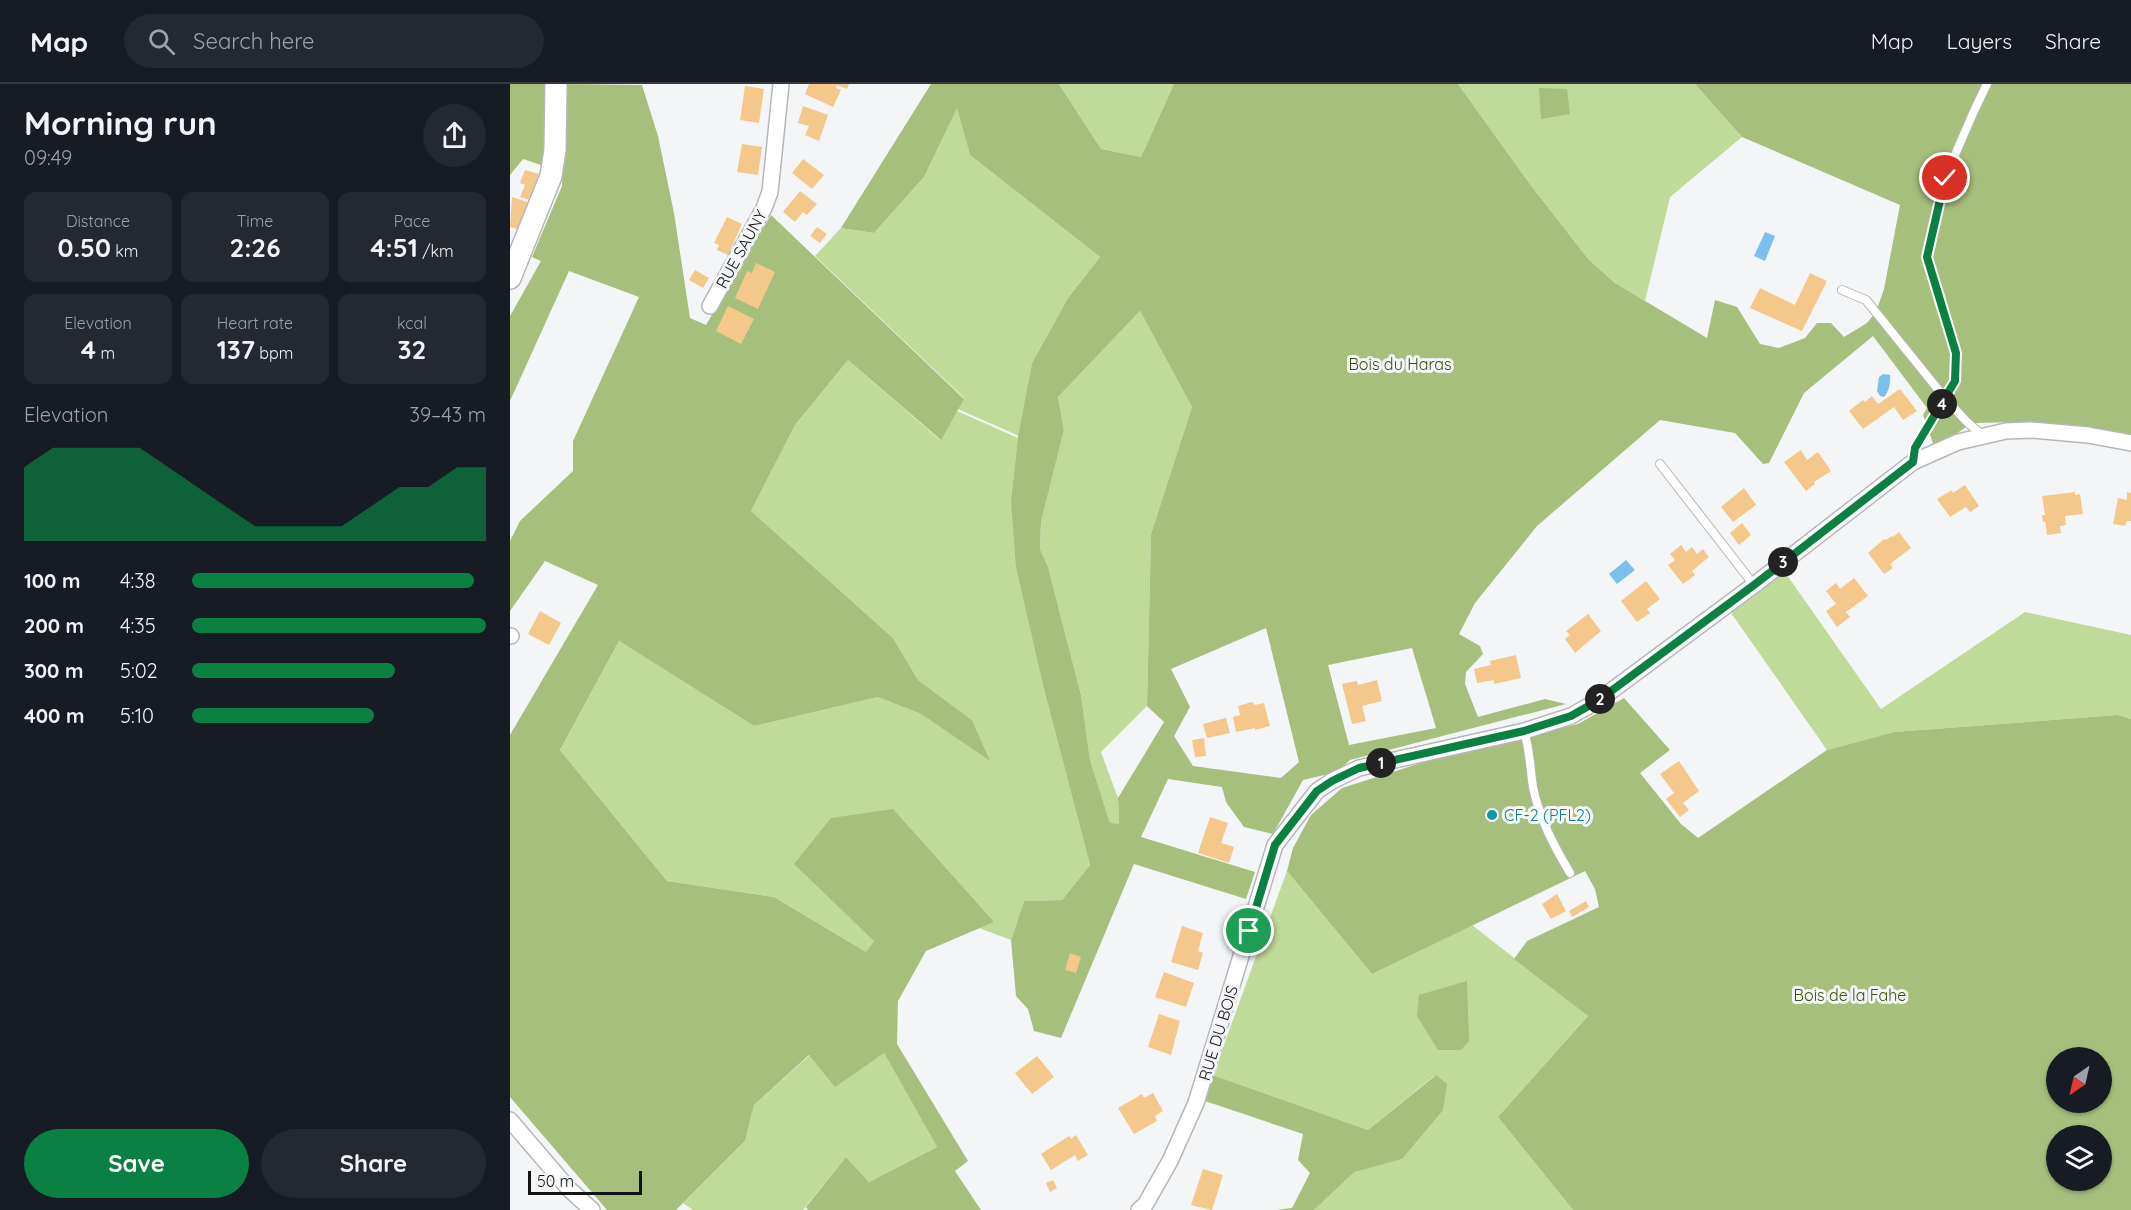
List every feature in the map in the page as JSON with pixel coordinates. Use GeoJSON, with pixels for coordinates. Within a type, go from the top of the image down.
{"type":"FeatureCollection","features":[{"type":"Feature","properties":{"kind":"street"},"geometry":{"type":"LineString","coordinates":[[510,278],[551,176],[555,150],[556,84]]}},
{"type":"Feature","properties":{"kind":"street","name":"RUE SAUNY"},"geometry":{"type":"LineString","coordinates":[[710,306],[764,208],[770,192],[781,84]]}},
{"type":"Feature","properties":{"kind":"street"},"geometry":{"type":"LineString","coordinates":[[1524,731],[1571,716],[1599,700],[1754,585],[1913,462],[1958,442],[2006,431],[2031,430],[2088,435],[2131,443]]}},
{"type":"Feature","properties":{"kind":"street","name":"RUE DU BOIS"},"geometry":{"type":"LineString","coordinates":[[1139,1210],[1145,1205],[1170,1161],[1196,1103],[1275,845],[1317,791],[1359,768],[1524,731]]}},
{"type":"Feature","properties":{"kind":"street"},"geometry":{"type":"LineString","coordinates":[[510,1120],[569,1189],[592,1210]]}},
{"type":"Feature","properties":{"kind":"lane"},"geometry":{"type":"LineString","coordinates":[[1913,462],[1915,448],[1955,381],[1956,353],[1927,257],[1945,178],[1988,84]]}},
{"type":"Feature","properties":{"kind":"lane"},"geometry":{"type":"LineString","coordinates":[[1842,290],[1866,300],[1945,398],[1982,435]]}},
{"type":"Feature","properties":{"kind":"lane"},"geometry":{"type":"LineString","coordinates":[[1660,464],[1754,585]]}},
{"type":"Feature","properties":{"kind":"lane"},"geometry":{"type":"LineString","coordinates":[[1524,731],[1529,748],[1534,789],[1541,814],[1554,848],[1570,873]]}},
{"type":"Feature","properties":{"kind":"green space"},"geometry":{"type":"Polygon","coordinates":[[[510,84],[547,84],[544,166],[523,159],[510,175],[510,84]]]}},
{"type":"Feature","properties":{"kind":"green space"},"geometry":{"type":"Polygon","coordinates":[[[565,84],[642,85],[658,136],[674,213],[690,318],[706,325],[771,215],[964,399],[941,440],[848,360],[795,425],[751,511],[893,638],[918,680],[972,720],[990,761],[921,714],[878,697],[754,726],[619,641],[560,750],[667,881],[774,897],[866,952],[874,941],[794,864],[831,818],[893,809],[994,922],[926,951],[898,1001],[897,1044],[968,1161],[955,1171],[981,1210],[808,1210],[806,1207],[846,1157],[869,1182],[937,1147],[884,1053],[835,1087],[809,1055],[754,1105],[745,1141],[676,1210],[607,1210],[510,1097],[510,735],[598,585],[545,561],[510,611],[510,541],[520,521],[573,471],[573,441],[639,297],[569,271],[510,401],[510,316],[541,261],[532,257],[562,186],[565,84]]]}},
{"type":"Feature","properties":{"kind":"green space","name":"Bois du Haras"},"geometry":{"type":"Polygon","coordinates":[[[931,84],[1059,84],[1101,149],[1141,157],[1174,84],[1458,84],[1532,187],[1589,260],[1615,283],[1707,338],[1715,300],[1737,307],[1760,344],[1779,348],[1805,338],[1817,323],[1831,323],[1844,337],[1867,323],[1876,312],[1884,289],[1900,205],[1742,137],[1695,84],[2131,84],[2131,438],[2019,422],[1972,423],[1943,443],[1934,446],[1923,415],[1927,408],[1873,336],[1804,393],[1769,463],[1763,464],[1735,433],[1660,420],[1537,526],[1475,603],[1459,634],[1480,646],[1483,654],[1466,672],[1465,684],[1478,717],[1545,699],[1566,704],[1350,760],[1337,772],[1303,780],[1273,834],[1244,827],[1226,802],[1222,787],[1168,779],[1141,837],[1255,872],[1246,899],[1134,864],[1061,1038],[1034,1031],[1028,1009],[1016,996],[1011,940],[1024,901],[1062,900],[1090,865],[1045,693],[1016,567],[1011,500],[1018,437],[1032,363],[1068,298],[1100,257],[970,155],[957,108],[924,177],[874,233],[841,228],[931,84]],[[1140,311],[1058,397],[1064,430],[1041,522],[1040,549],[1048,567],[1081,695],[1090,760],[1110,823],[1119,824],[1118,798],[1164,722],[1147,706],[1151,534],[1192,407],[1140,311]],[[1266,628],[1171,669],[1190,707],[1174,736],[1193,766],[1281,778],[1299,762],[1266,628]],[[1412,648],[1328,665],[1349,745],[1436,728],[1412,648]]]}},
{"type":"Feature","properties":{"kind":"green space"},"geometry":{"type":"Polygon","coordinates":[[[1059,84],[1174,84],[1141,157],[1101,149],[1059,84]]]}},
{"type":"Feature","properties":{"kind":"green space"},"geometry":{"type":"Polygon","coordinates":[[[1458,84],[1695,84],[1742,137],[1670,197],[1645,301],[1615,283],[1589,260],[1532,187],[1458,84]]]}},
{"type":"Feature","properties":{"kind":"green space"},"geometry":{"type":"Polygon","coordinates":[[[1539,88],[1567,89],[1570,114],[1541,119],[1539,88]]]}},
{"type":"Feature","properties":{"kind":"green space"},"geometry":{"type":"Polygon","coordinates":[[[957,107],[970,155],[1100,257],[1068,298],[1032,363],[1019,436],[958,409],[964,398],[815,256],[841,228],[874,233],[924,177],[957,107]]]}},
{"type":"Feature","properties":{"kind":"green space"},"geometry":{"type":"Polygon","coordinates":[[[1140,311],[1192,407],[1151,534],[1147,706],[1101,752],[1118,798],[1119,825],[1110,823],[1090,760],[1081,695],[1048,567],[1040,549],[1041,522],[1064,430],[1058,397],[1140,311]]]}},
{"type":"Feature","properties":{"kind":"green space"},"geometry":{"type":"Polygon","coordinates":[[[848,360],[940,440],[957,411],[1018,438],[1011,500],[1045,693],[1090,865],[1062,900],[1024,901],[1011,940],[979,928],[994,921],[874,941],[866,952],[774,897],[667,881],[560,750],[619,641],[754,726],[878,697],[921,714],[989,760],[972,720],[918,680],[893,638],[751,511],[795,425],[848,360]]]}},
{"type":"Feature","properties":{"kind":"green space"},"geometry":{"type":"Polygon","coordinates":[[[1782,568],[1881,709],[2025,612],[2131,635],[2131,719],[2118,715],[1894,732],[1827,750],[1729,610],[1782,568]]]}},
{"type":"Feature","properties":{"kind":"green space","name":"Bois de la Fahe"},"geometry":{"type":"Polygon","coordinates":[[[1624,698],[1670,750],[1640,773],[1681,824],[1698,838],[1827,750],[1894,732],[2118,715],[2131,719],[2131,1210],[1573,1210],[1498,1117],[1588,1016],[1514,959],[1527,941],[1599,907],[1595,889],[1585,871],[1372,974],[1287,871],[1293,848],[1311,815],[1342,788],[1443,756],[1578,724],[1624,698]]]}},
{"type":"Feature","properties":{"kind":"green space"},"geometry":{"type":"Polygon","coordinates":[[[1287,871],[1372,974],[1472,925],[1588,1016],[1498,1117],[1573,1210],[1314,1210],[1354,1171],[1402,1159],[1435,1075],[1368,1130],[1213,1075],[1287,871]]]}},
{"type":"Feature","properties":{"kind":"green space"},"geometry":{"type":"Polygon","coordinates":[[[1467,981],[1469,1041],[1461,1050],[1438,1050],[1417,1016],[1419,995],[1467,981]]]}},
{"type":"Feature","properties":{"kind":"green space"},"geometry":{"type":"Polygon","coordinates":[[[884,1053],[937,1147],[869,1182],[846,1157],[803,1210],[693,1210],[683,1203],[745,1141],[754,1105],[810,1055],[884,1053]]]}},
{"type":"Feature","properties":{"kind":"green space"},"geometry":{"type":"Polygon","coordinates":[[[1213,1075],[1368,1130],[1436,1075],[1447,1084],[1443,1110],[1402,1159],[1354,1172],[1314,1210],[1277,1210],[1292,1208],[1310,1173],[1298,1160],[1303,1134],[1202,1100],[1213,1075]]]}},
{"type":"Feature","properties":{"kind":"water"},"geometry":{"type":"Polygon","coordinates":[[[1765,232],[1775,236],[1765,261],[1754,256],[1765,232]]]}},
{"type":"Feature","properties":{"kind":"water"},"geometry":{"type":"Polygon","coordinates":[[[1883,374],[1890,375],[1890,383],[1884,397],[1880,396],[1877,391],[1879,377],[1883,374]]]}},
{"type":"Feature","properties":{"kind":"water"},"geometry":{"type":"Polygon","coordinates":[[[1626,560],[1635,570],[1617,584],[1609,574],[1626,560]]]}},
{"type":"Feature","properties":{"kind":"building"},"geometry":{"type":"Polygon","coordinates":[[[809,84],[849,84],[847,89],[837,85],[836,88],[841,90],[833,107],[805,94],[809,84]]]}},
{"type":"Feature","properties":{"kind":"building"},"geometry":{"type":"Polygon","coordinates":[[[745,86],[764,89],[759,123],[740,120],[745,86]]]}},
{"type":"Feature","properties":{"kind":"building"},"geometry":{"type":"Polygon","coordinates":[[[803,106],[828,115],[819,141],[805,135],[809,126],[798,123],[803,106]]]}},
{"type":"Feature","properties":{"kind":"building"},"geometry":{"type":"Polygon","coordinates":[[[742,144],[762,147],[758,175],[737,172],[742,144]]]}},
{"type":"Feature","properties":{"kind":"building"},"geometry":{"type":"Polygon","coordinates":[[[803,159],[824,175],[812,189],[792,173],[803,159]]]}},
{"type":"Feature","properties":{"kind":"building"},"geometry":{"type":"Polygon","coordinates":[[[525,170],[539,174],[530,200],[520,197],[525,185],[520,183],[525,170]]]}},
{"type":"Feature","properties":{"kind":"building"},"geometry":{"type":"Polygon","coordinates":[[[800,191],[817,204],[807,215],[803,212],[795,222],[783,212],[800,191]]]}},
{"type":"Feature","properties":{"kind":"building"},"geometry":{"type":"Polygon","coordinates":[[[512,197],[530,203],[520,230],[510,227],[512,197]]]}},
{"type":"Feature","properties":{"kind":"building"},"geometry":{"type":"Polygon","coordinates":[[[727,217],[742,224],[728,255],[717,250],[719,245],[714,243],[727,217]]]}},
{"type":"Feature","properties":{"kind":"building"},"geometry":{"type":"Polygon","coordinates":[[[817,227],[827,234],[820,243],[810,236],[817,227]]]}},
{"type":"Feature","properties":{"kind":"building"},"geometry":{"type":"Polygon","coordinates":[[[756,263],[775,272],[758,309],[735,298],[747,271],[752,273],[756,263]]]}},
{"type":"Feature","properties":{"kind":"building"},"geometry":{"type":"Polygon","coordinates":[[[695,270],[709,278],[703,288],[689,280],[695,270]]]}},
{"type":"Feature","properties":{"kind":"building"},"geometry":{"type":"Polygon","coordinates":[[[1810,273],[1827,281],[1802,331],[1750,308],[1760,288],[1795,305],[1810,273]]]}},
{"type":"Feature","properties":{"kind":"building"},"geometry":{"type":"Polygon","coordinates":[[[728,306],[754,319],[741,344],[716,331],[728,306]]]}},
{"type":"Feature","properties":{"kind":"building"},"geometry":{"type":"Polygon","coordinates":[[[1900,389],[1917,411],[1903,420],[1894,407],[1863,429],[1849,411],[1872,396],[1878,404],[1900,389]]]}},
{"type":"Feature","properties":{"kind":"building"},"geometry":{"type":"Polygon","coordinates":[[[1801,450],[1807,460],[1818,452],[1831,471],[1814,482],[1815,484],[1806,491],[1784,462],[1801,450]]]}},
{"type":"Feature","properties":{"kind":"building"},"geometry":{"type":"Polygon","coordinates":[[[1965,485],[1979,506],[1970,512],[1966,507],[1950,517],[1937,499],[1965,485]]]}},
{"type":"Feature","properties":{"kind":"building"},"geometry":{"type":"Polygon","coordinates":[[[1744,488],[1756,505],[1733,522],[1721,507],[1744,488]]]}},
{"type":"Feature","properties":{"kind":"building"},"geometry":{"type":"Polygon","coordinates":[[[2075,492],[2075,495],[2080,494],[2083,514],[2065,516],[2066,525],[2060,526],[2061,533],[2047,535],[2042,515],[2045,515],[2042,496],[2075,492]]]}},
{"type":"Feature","properties":{"kind":"building"},"geometry":{"type":"Polygon","coordinates":[[[2127,492],[2131,493],[2131,521],[2127,521],[2125,526],[2113,524],[2118,498],[2127,500],[2127,492]]]}},
{"type":"Feature","properties":{"kind":"building"},"geometry":{"type":"Polygon","coordinates":[[[1742,523],[1751,535],[1739,545],[1730,533],[1742,523]]]}},
{"type":"Feature","properties":{"kind":"building"},"geometry":{"type":"Polygon","coordinates":[[[1899,532],[1911,548],[1890,564],[1893,568],[1884,574],[1868,553],[1884,539],[1893,537],[1899,532]]]}},
{"type":"Feature","properties":{"kind":"building"},"geometry":{"type":"Polygon","coordinates":[[[1681,545],[1686,552],[1692,547],[1697,554],[1703,549],[1709,557],[1692,571],[1695,575],[1683,584],[1668,565],[1675,560],[1670,554],[1681,545]]]}},
{"type":"Feature","properties":{"kind":"building"},"geometry":{"type":"Polygon","coordinates":[[[1854,578],[1868,596],[1846,612],[1850,617],[1837,627],[1826,611],[1836,604],[1826,591],[1836,583],[1840,589],[1854,578]]]}},
{"type":"Feature","properties":{"kind":"building"},"geometry":{"type":"Polygon","coordinates":[[[1646,581],[1660,599],[1647,609],[1650,613],[1637,622],[1621,601],[1646,581]]]}},
{"type":"Feature","properties":{"kind":"building"},"geometry":{"type":"Polygon","coordinates":[[[540,611],[561,623],[549,645],[528,634],[540,611]]]}},
{"type":"Feature","properties":{"kind":"building"},"geometry":{"type":"Polygon","coordinates":[[[1588,614],[1601,631],[1575,653],[1565,639],[1570,635],[1566,631],[1588,614]]]}},
{"type":"Feature","properties":{"kind":"building"},"geometry":{"type":"Polygon","coordinates":[[[1516,655],[1521,678],[1494,684],[1494,680],[1477,683],[1474,669],[1491,665],[1490,661],[1516,655]]]}},
{"type":"Feature","properties":{"kind":"building"},"geometry":{"type":"Polygon","coordinates":[[[1377,680],[1382,701],[1362,706],[1366,721],[1352,724],[1342,684],[1357,681],[1358,685],[1377,680]]]}},
{"type":"Feature","properties":{"kind":"building"},"geometry":{"type":"Polygon","coordinates":[[[1252,702],[1255,705],[1264,703],[1270,726],[1236,732],[1233,717],[1240,715],[1238,706],[1252,702]]]}},
{"type":"Feature","properties":{"kind":"building"},"geometry":{"type":"Polygon","coordinates":[[[1226,718],[1230,733],[1207,738],[1203,724],[1226,718]]]}},
{"type":"Feature","properties":{"kind":"building"},"geometry":{"type":"Polygon","coordinates":[[[1204,738],[1206,756],[1195,757],[1192,740],[1204,738]]]}},
{"type":"Feature","properties":{"kind":"building"},"geometry":{"type":"Polygon","coordinates":[[[1679,761],[1699,791],[1683,803],[1689,810],[1680,817],[1666,799],[1674,793],[1660,774],[1679,761]]]}},
{"type":"Feature","properties":{"kind":"building","name":"CF-2 (PFL2)"},"geometry":{"type":"Polygon","coordinates":[[[1487,810],[1498,810],[1497,820],[1487,820],[1487,810]]]}},
{"type":"Feature","properties":{"kind":"building"},"geometry":{"type":"Polygon","coordinates":[[[1210,817],[1228,823],[1221,843],[1234,847],[1229,863],[1198,853],[1210,817]]]}},
{"type":"Feature","properties":{"kind":"building"},"geometry":{"type":"Polygon","coordinates":[[[1557,894],[1566,911],[1551,919],[1542,904],[1557,894]]]}},
{"type":"Feature","properties":{"kind":"building"},"geometry":{"type":"Polygon","coordinates":[[[1586,901],[1589,907],[1572,917],[1569,911],[1586,901]]]}},
{"type":"Feature","properties":{"kind":"building"},"geometry":{"type":"Polygon","coordinates":[[[1182,926],[1203,933],[1198,951],[1203,953],[1198,970],[1171,962],[1182,926]]]}},
{"type":"Feature","properties":{"kind":"building"},"geometry":{"type":"Polygon","coordinates":[[[1070,953],[1081,957],[1076,973],[1065,970],[1070,953]]]}},
{"type":"Feature","properties":{"kind":"building"},"geometry":{"type":"Polygon","coordinates":[[[1164,972],[1194,983],[1186,1007],[1155,997],[1164,972]]]}},
{"type":"Feature","properties":{"kind":"building"},"geometry":{"type":"Polygon","coordinates":[[[1159,1014],[1180,1021],[1171,1055],[1148,1047],[1159,1014]]]}},
{"type":"Feature","properties":{"kind":"building"},"geometry":{"type":"Polygon","coordinates":[[[1037,1056],[1054,1077],[1032,1094],[1015,1073],[1037,1056]]]}},
{"type":"Feature","properties":{"kind":"building"},"geometry":{"type":"Polygon","coordinates":[[[1153,1093],[1163,1111],[1155,1116],[1157,1121],[1134,1134],[1118,1108],[1142,1094],[1144,1098],[1153,1093]]]}},
{"type":"Feature","properties":{"kind":"building"},"geometry":{"type":"Polygon","coordinates":[[[1076,1135],[1088,1155],[1078,1161],[1075,1155],[1051,1170],[1041,1154],[1069,1136],[1071,1139],[1076,1135]]]}},
{"type":"Feature","properties":{"kind":"building"},"geometry":{"type":"Polygon","coordinates":[[[1203,1169],[1223,1175],[1212,1210],[1191,1205],[1203,1169]]]}},
{"type":"Feature","properties":{"kind":"building"},"geometry":{"type":"Polygon","coordinates":[[[1053,1180],[1057,1188],[1050,1192],[1046,1183],[1053,1180]]]}},
{"type":"Feature","properties":{"kind":"place","name":"CF-2 (PFL2)"},"geometry":{"type":"Point","coordinates":[1492,815]}},
{"type":"Feature","properties":{"kind":"route"},"geometry":{"type":"LineString","coordinates":[[1249,931],[1275,845],[1317,791],[1359,768],[1524,731],[1571,716],[1599,700],[1754,585],[1913,462],[1915,448],[1955,381],[1956,353],[1927,257],[1945,178]]}}]}
